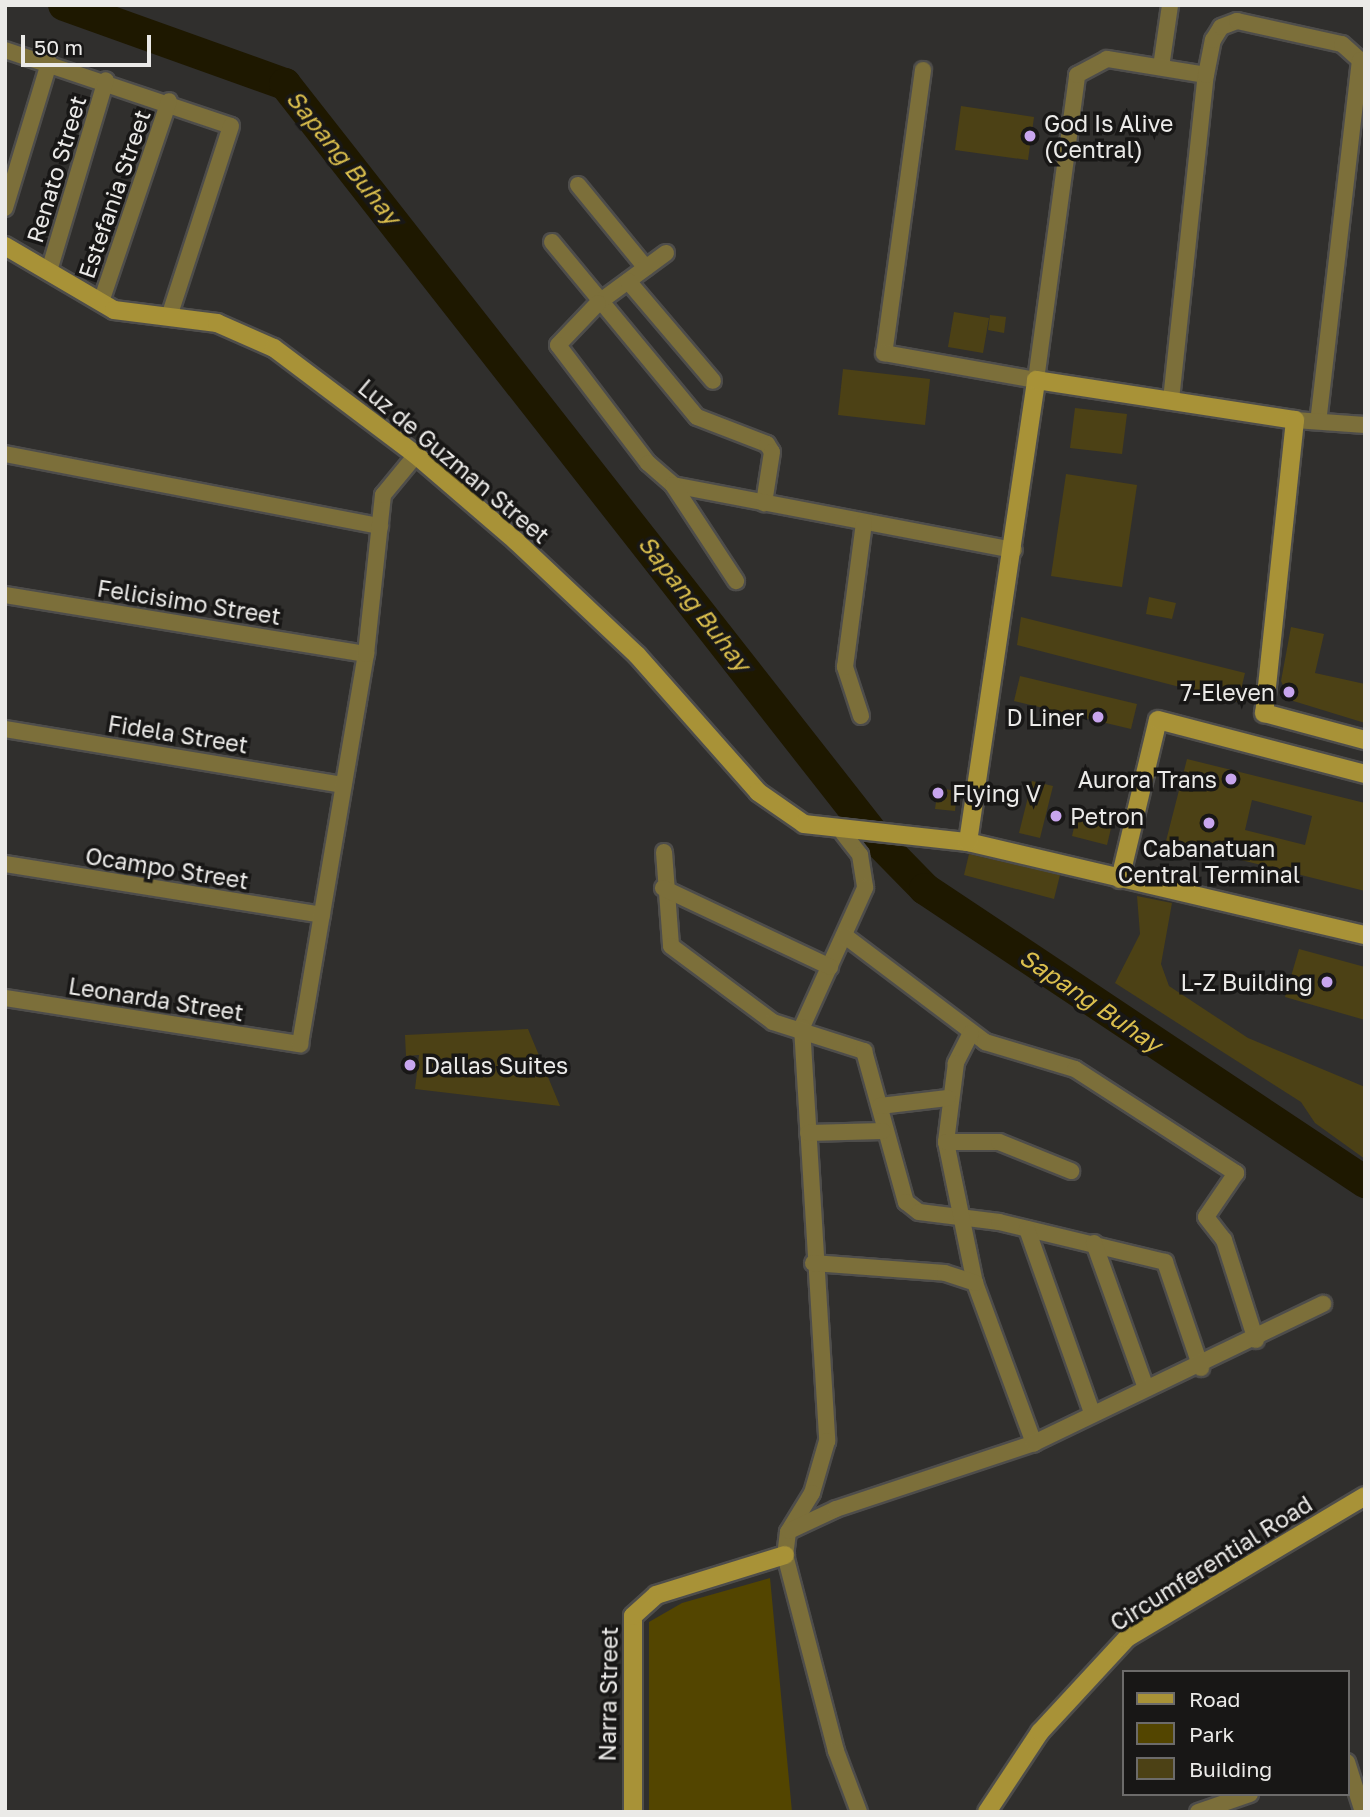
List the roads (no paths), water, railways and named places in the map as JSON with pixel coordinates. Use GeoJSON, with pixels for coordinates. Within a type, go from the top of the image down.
{"type":"FeatureCollection","features":[{"type":"Feature","properties":{"kind":"street"},"geometry":{"type":"LineString","coordinates":[[1161,67],[1170,5]]}},
{"type":"Feature","properties":{"kind":"street"},"geometry":{"type":"LineString","coordinates":[[1171,400],[1206,75],[1213,40],[1221,27],[1237,22],[1342,44],[1360,60],[1318,421]]}},
{"type":"Feature","properties":{"kind":"street"},"geometry":{"type":"LineString","coordinates":[[5,50],[169,100],[231,126],[169,317]]}},
{"type":"Feature","properties":{"kind":"street"},"geometry":{"type":"LineString","coordinates":[[968,842],[1014,550],[1072,87],[1090,64],[1107,59],[1206,75]]}},
{"type":"Feature","properties":{"kind":"street"},"geometry":{"type":"LineString","coordinates":[[5,208],[49,63]]}},
{"type":"Feature","properties":{"kind":"street"},"geometry":{"type":"LineString","coordinates":[[923,70],[884,353],[1036,380],[1295,419],[1365,425]]}},
{"type":"Feature","properties":{"kind":"street","name":"Renato Street"},"geometry":{"type":"LineString","coordinates":[[49,271],[106,79]]}},
{"type":"Feature","properties":{"kind":"street","name":"Estefania Street"},"geometry":{"type":"LineString","coordinates":[[101,302],[169,100]]}},
{"type":"Feature","properties":{"kind":"street"},"geometry":{"type":"LineString","coordinates":[[578,185],[646,268]]}},
{"type":"Feature","properties":{"kind":"street"},"geometry":{"type":"LineString","coordinates":[[552,242],[598,303],[697,417],[767,444],[772,452],[764,503]]}},
{"type":"Feature","properties":{"kind":"street","name":"Luz de Guzman Street"},"geometry":{"type":"LineString","coordinates":[[5,246],[101,302],[169,317],[217,323],[274,348],[416,455],[637,656],[758,792],[804,824],[851,833]]}},
{"type":"Feature","properties":{"kind":"street"},"geometry":{"type":"LineString","coordinates":[[666,253],[598,303],[558,345],[648,463],[673,485],[736,581]]}},
{"type":"Feature","properties":{"kind":"street"},"geometry":{"type":"LineString","coordinates":[[628,281],[713,381]]}},
{"type":"Feature","properties":{"kind":"street"},"geometry":{"type":"LineString","coordinates":[[1295,419],[1264,713],[1365,740]]}},
{"type":"Feature","properties":{"kind":"street"},"geometry":{"type":"LineString","coordinates":[[5,454],[380,526]]}},
{"type":"Feature","properties":{"kind":"street"},"geometry":{"type":"LineString","coordinates":[[322,915],[366,654],[383,495],[416,455]]}},
{"type":"Feature","properties":{"kind":"street"},"geometry":{"type":"LineString","coordinates":[[673,485],[1014,550]]}},
{"type":"Feature","properties":{"kind":"street"},"geometry":{"type":"LineString","coordinates":[[861,716],[845,667],[864,522]]}},
{"type":"Feature","properties":{"kind":"street","name":"Felicisimo Street"},"geometry":{"type":"LineString","coordinates":[[5,595],[366,654]]}},
{"type":"Feature","properties":{"kind":"street"},"geometry":{"type":"LineString","coordinates":[[1121,879],[1158,720],[1365,774]]}},
{"type":"Feature","properties":{"kind":"street","name":"Fidela Street"},"geometry":{"type":"LineString","coordinates":[[5,729],[343,785]]}},
{"type":"Feature","properties":{"kind":"street"},"geometry":{"type":"LineString","coordinates":[[859,1812],[836,1751],[785,1555],[788,1532],[812,1493],[827,1441],[813,1263],[802,1027],[865,888],[860,855],[851,833],[925,842],[968,842],[1365,935]]}},
{"type":"Feature","properties":{"kind":"street"},"geometry":{"type":"LineString","coordinates":[[664,852],[663,888],[671,946],[773,1022],[802,1027],[864,1051],[880,1107],[883,1131],[906,1202],[919,1212],[1027,1229],[1165,1262],[1202,1368]]}},
{"type":"Feature","properties":{"kind":"street","name":"Ocampo Street"},"geometry":{"type":"LineString","coordinates":[[5,864],[322,915]]}},
{"type":"Feature","properties":{"kind":"street"},"geometry":{"type":"LineString","coordinates":[[663,888],[830,967]]}},
{"type":"Feature","properties":{"kind":"street","name":"Leonarda Street"},"geometry":{"type":"LineString","coordinates":[[5,998],[300,1044],[322,915]]}},
{"type":"Feature","properties":{"kind":"street"},"geometry":{"type":"LineString","coordinates":[[845,936],[971,1033],[1074,1069],[1236,1173],[1206,1217],[1224,1240],[1256,1340]]}},
{"type":"Feature","properties":{"kind":"street"},"geometry":{"type":"LineString","coordinates":[[971,1033],[948,1098],[946,1142],[975,1283],[1034,1443]]}},
{"type":"Feature","properties":{"kind":"street"},"geometry":{"type":"LineString","coordinates":[[880,1107],[948,1098]]}},
{"type":"Feature","properties":{"kind":"street"},"geometry":{"type":"LineString","coordinates":[[808,1133],[883,1131]]}},
{"type":"Feature","properties":{"kind":"street"},"geometry":{"type":"LineString","coordinates":[[946,1142],[999,1142],[1071,1171]]}},
{"type":"Feature","properties":{"kind":"street"},"geometry":{"type":"LineString","coordinates":[[1027,1229],[1091,1410]]}},
{"type":"Feature","properties":{"kind":"street"},"geometry":{"type":"LineString","coordinates":[[1094,1243],[1146,1388]]}},
{"type":"Feature","properties":{"kind":"street"},"geometry":{"type":"LineString","coordinates":[[813,1263],[946,1273],[975,1283]]}},
{"type":"Feature","properties":{"kind":"street"},"geometry":{"type":"LineString","coordinates":[[788,1532],[836,1509],[1034,1443],[1091,1410],[1202,1368],[1323,1304]]}},
{"type":"Feature","properties":{"kind":"street","name":"Circumferential Road"},"geometry":{"type":"LineString","coordinates":[[987,1812],[1041,1732],[1127,1638],[1365,1496]]}},
{"type":"Feature","properties":{"kind":"street","name":"Narra Street"},"geometry":{"type":"LineString","coordinates":[[633,1812],[633,1616],[656,1595],[785,1555]]}},
{"type":"Feature","properties":{"kind":"street"},"geometry":{"type":"LineString","coordinates":[[1349,1768],[1363,1812]]}},
{"type":"Feature","properties":{"kind":"street"},"geometry":{"type":"LineString","coordinates":[[1198,1812],[1244,1796]]}},
{"type":"Feature","properties":{"kind":"waterway","name":"Sapang Buhay"},"geometry":{"type":"LineString","coordinates":[[64,5],[285,84],[881,844],[925,889],[1365,1182]]}},
{"type":"Feature","properties":{"kind":"place","name":"God Is Alive (Central)"},"geometry":{"type":"Point","coordinates":[1030,136]}},
{"type":"Feature","properties":{"kind":"place","name":"7-Eleven"},"geometry":{"type":"Point","coordinates":[1289,692]}},
{"type":"Feature","properties":{"kind":"place","name":"D Liner"},"geometry":{"type":"Point","coordinates":[1098,717]}},
{"type":"Feature","properties":{"kind":"place","name":"Aurora Trans"},"geometry":{"type":"Point","coordinates":[1231,779]}},
{"type":"Feature","properties":{"kind":"place","name":"Flying V"},"geometry":{"type":"Point","coordinates":[938,793]}},
{"type":"Feature","properties":{"kind":"place","name":"Petron"},"geometry":{"type":"Point","coordinates":[1056,816]}},
{"type":"Feature","properties":{"kind":"place","name":"Cabanatuan Central Terminal"},"geometry":{"type":"Point","coordinates":[1209,823]}},
{"type":"Feature","properties":{"kind":"place","name":"L-Z Building"},"geometry":{"type":"Point","coordinates":[1327,982]}},
{"type":"Feature","properties":{"kind":"place","name":"Dallas Suites"},"geometry":{"type":"Point","coordinates":[410,1065]}}]}
